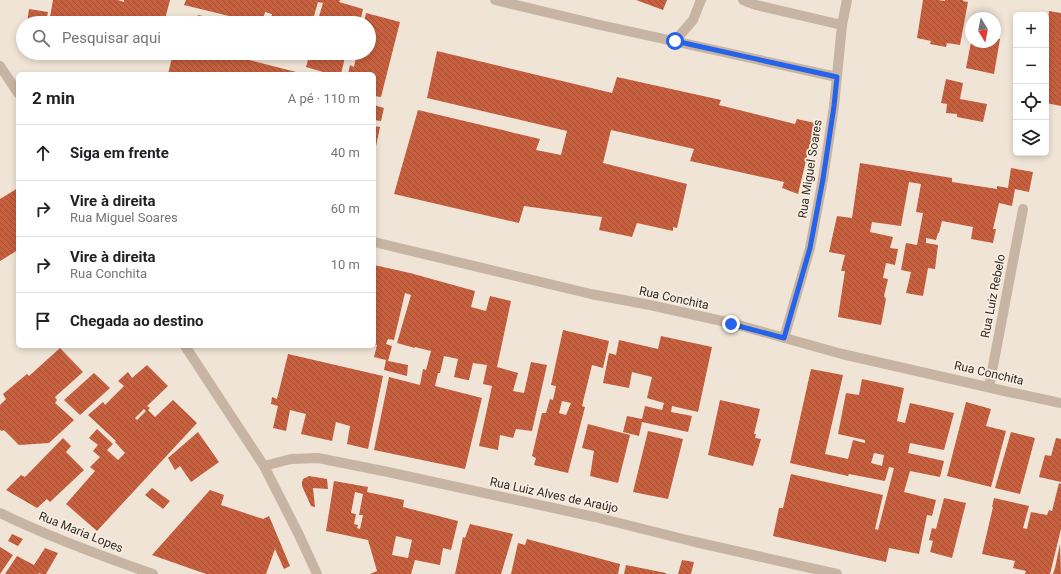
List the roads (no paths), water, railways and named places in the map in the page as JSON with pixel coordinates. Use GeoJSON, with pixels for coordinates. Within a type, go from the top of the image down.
{"type":"FeatureCollection","features":[{"type":"Feature","properties":{"kind":"street"},"geometry":{"type":"LineString","coordinates":[[495,0],[837,77]]}},
{"type":"Feature","properties":{"kind":"street"},"geometry":{"type":"LineString","coordinates":[[675,41],[693,20],[701,0]]}},
{"type":"Feature","properties":{"kind":"street"},"geometry":{"type":"LineString","coordinates":[[743,0],[756,5],[842,25]]}},
{"type":"Feature","properties":{"kind":"street","name":"Rua Miguel Soares"},"geometry":{"type":"LineString","coordinates":[[784,338],[810,248],[823,179],[834,106],[842,25],[847,0]]}},
{"type":"Feature","properties":{"kind":"street"},"geometry":{"type":"LineString","coordinates":[[0,66],[16,90]]}},
{"type":"Feature","properties":{"kind":"street","name":"Rua Luiz Rebelo"},"geometry":{"type":"LineString","coordinates":[[989,387],[1023,209]]}},
{"type":"Feature","properties":{"kind":"street","name":"Rua Conchita"},"geometry":{"type":"LineString","coordinates":[[376,242],[591,294],[731,324],[842,354],[1061,402]]}},
{"type":"Feature","properties":{"kind":"street"},"geometry":{"type":"LineString","coordinates":[[186,348],[264,466],[299,534],[317,574]]}},
{"type":"Feature","properties":{"kind":"street","name":"Rua Luiz Alves de Araújo"},"geometry":{"type":"LineString","coordinates":[[264,466],[291,459],[318,458],[595,517],[837,574]]}},
{"type":"Feature","properties":{"kind":"street","name":"Rua Maria Lopes"},"geometry":{"type":"LineString","coordinates":[[0,513],[107,558],[153,574]]}}]}
